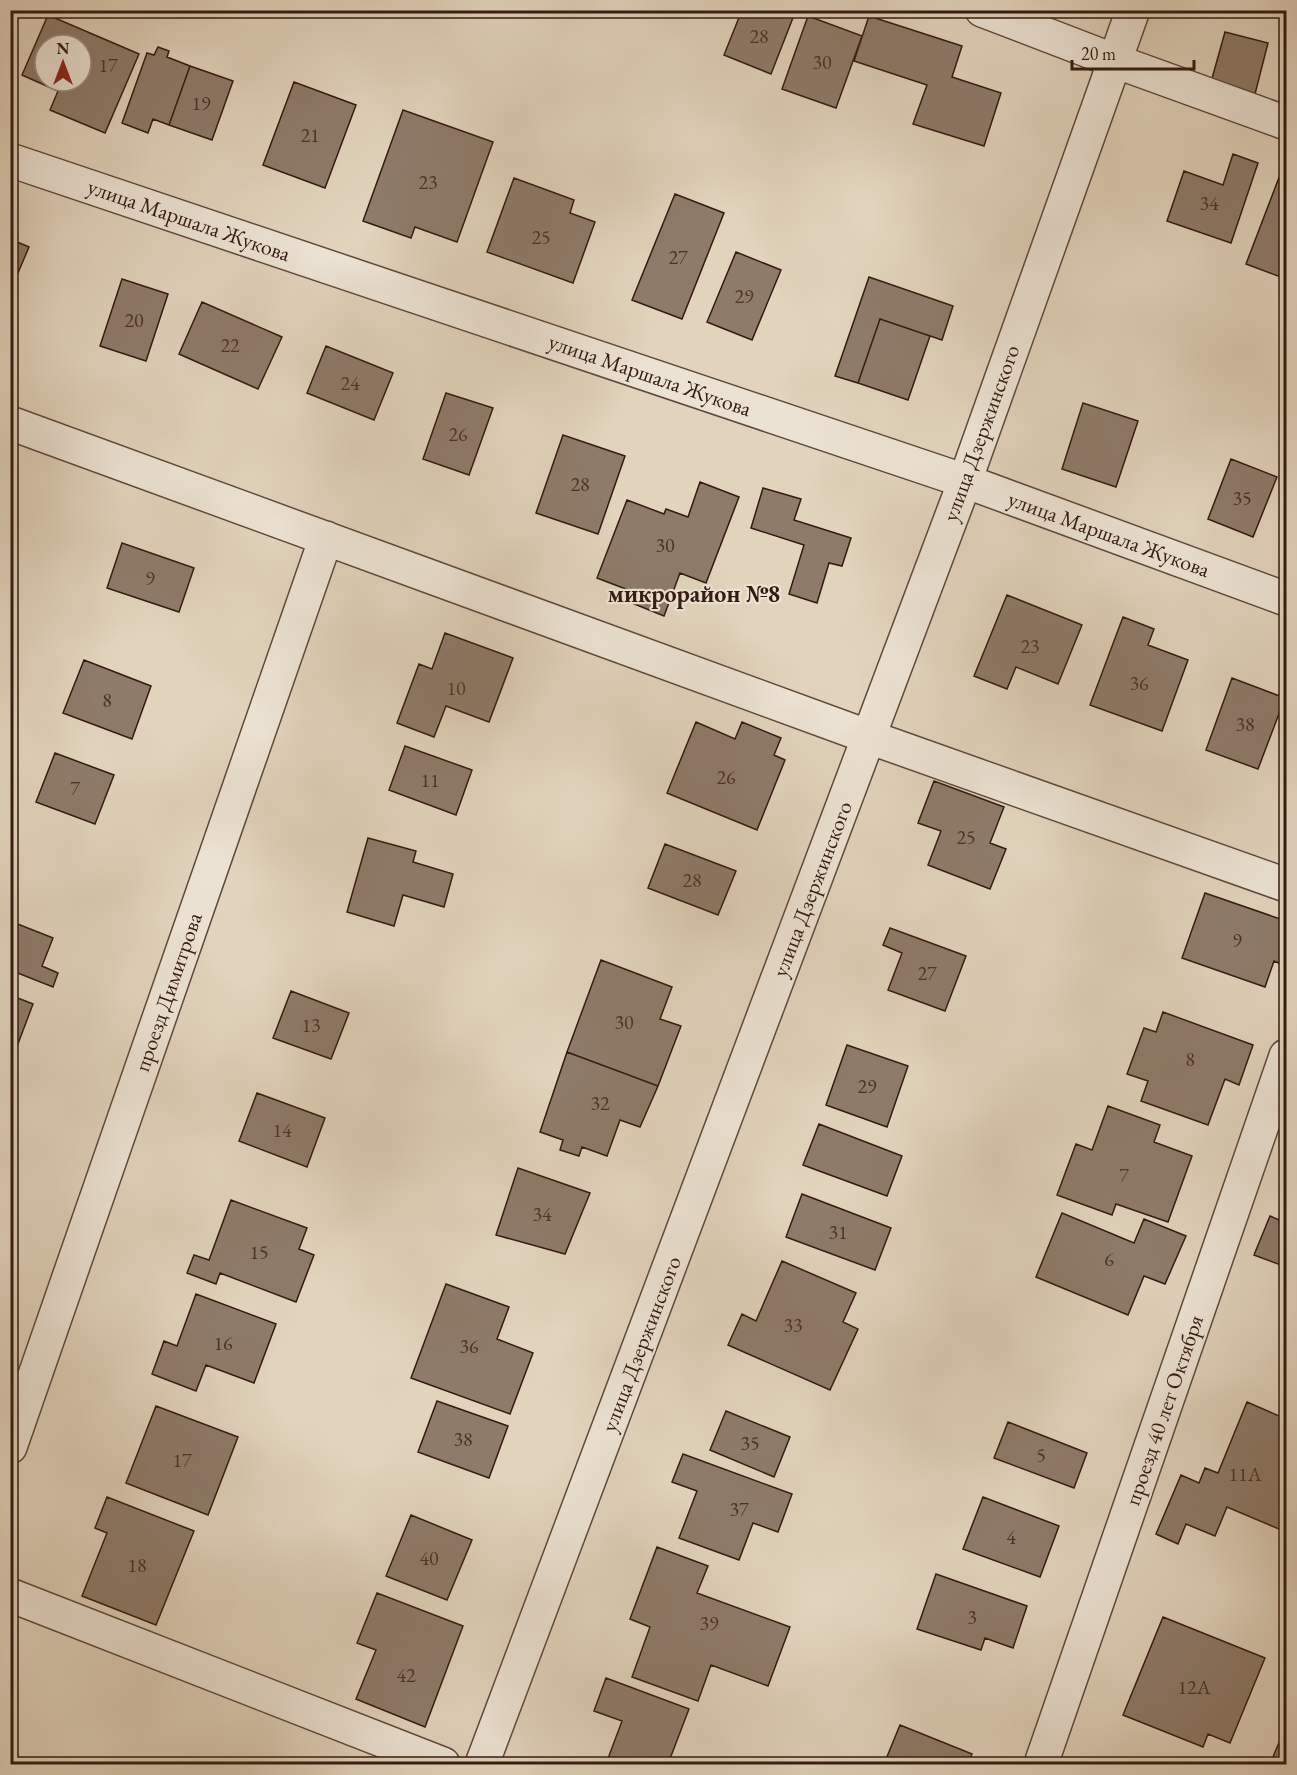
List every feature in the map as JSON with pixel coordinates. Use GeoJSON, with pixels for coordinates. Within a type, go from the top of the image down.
{"type":"FeatureCollection","features":[{"type":"Feature","properties":{"kind":"street"},"geometry":{"type":"LineString","coordinates":[[982,10],[1114,62],[1287,123]]}},
{"type":"Feature","properties":{"kind":"street","name":"улица Дзержинского"},"geometry":{"type":"LineString","coordinates":[[482,1764],[965,481],[1133,10]]}},
{"type":"Feature","properties":{"kind":"street","name":"улица Маршала Жукова"},"geometry":{"type":"LineString","coordinates":[[10,160],[965,481],[1287,598]]}},
{"type":"Feature","properties":{"kind":"street"},"geometry":{"type":"LineString","coordinates":[[10,423],[869,737],[1287,885]]}},
{"type":"Feature","properties":{"kind":"street","name":"проезд Димитрова"},"geometry":{"type":"LineString","coordinates":[[10,1447],[326,538]]}},
{"type":"Feature","properties":{"kind":"street","name":"проезд 40 лет Октября"},"geometry":{"type":"LineString","coordinates":[[1041,1764],[1287,1056]]}},
{"type":"Feature","properties":{"kind":"street"},"geometry":{"type":"LineString","coordinates":[[10,1595],[443,1764]]}},
{"type":"Feature","properties":{"kind":"building"},"geometry":{"type":"Polygon","coordinates":[[[742,10],[796,10],[771,74],[724,55],[742,10]]]}},
{"type":"Feature","properties":{"kind":"building"},"geometry":{"type":"Polygon","coordinates":[[[48,15],[90,33],[40,33],[48,15]]]}},
{"type":"Feature","properties":{"kind":"building"},"geometry":{"type":"Polygon","coordinates":[[[808,16],[862,36],[836,108],[782,89],[808,16]]]}},
{"type":"Feature","properties":{"kind":"building"},"geometry":{"type":"Polygon","coordinates":[[[869,16],[962,46],[952,77],[1001,93],[984,146],[913,124],[927,85],[854,61],[869,16]]]}},
{"type":"Feature","properties":{"kind":"building"},"geometry":{"type":"Polygon","coordinates":[[[1225,32],[1268,43],[1255,94],[1211,82],[1225,32]]]}},
{"type":"Feature","properties":{"kind":"building"},"geometry":{"type":"Polygon","coordinates":[[[93,34],[139,54],[105,133],[50,110],[57,93],[93,93],[93,34]]]}},
{"type":"Feature","properties":{"kind":"building"},"geometry":{"type":"Polygon","coordinates":[[[158,47],[169,51],[167,57],[190,66],[169,125],[153,119],[148,133],[122,123],[147,53],[154,55],[158,47]]]}},
{"type":"Feature","properties":{"kind":"building"},"geometry":{"type":"Polygon","coordinates":[[[33,50],[33,80],[22,75],[33,50]]]}},
{"type":"Feature","properties":{"kind":"building"},"geometry":{"type":"Polygon","coordinates":[[[190,66],[233,81],[212,140],[169,125],[190,66]]]}},
{"type":"Feature","properties":{"kind":"building"},"geometry":{"type":"Polygon","coordinates":[[[294,82],[356,105],[325,188],[263,165],[294,82]]]}},
{"type":"Feature","properties":{"kind":"building"},"geometry":{"type":"Polygon","coordinates":[[[403,110],[493,142],[457,242],[415,227],[411,238],[363,221],[403,110]]]}},
{"type":"Feature","properties":{"kind":"building"},"geometry":{"type":"Polygon","coordinates":[[[1233,154],[1258,163],[1231,243],[1167,221],[1184,171],[1223,185],[1233,154]]]}},
{"type":"Feature","properties":{"kind":"building"},"geometry":{"type":"Polygon","coordinates":[[[1280,175],[1286,178],[1286,279],[1246,264],[1280,175]]]}},
{"type":"Feature","properties":{"kind":"building"},"geometry":{"type":"Polygon","coordinates":[[[514,178],[574,200],[570,213],[595,222],[573,283],[487,252],[514,178]]]}},
{"type":"Feature","properties":{"kind":"building"},"geometry":{"type":"Polygon","coordinates":[[[675,194],[724,213],[682,319],[632,300],[675,194]]]}},
{"type":"Feature","properties":{"kind":"building"},"geometry":{"type":"Polygon","coordinates":[[[10,239],[29,247],[12,287],[10,286],[10,239]]]}},
{"type":"Feature","properties":{"kind":"building"},"geometry":{"type":"Polygon","coordinates":[[[736,252],[781,270],[752,340],[707,322],[736,252]]]}},
{"type":"Feature","properties":{"kind":"building"},"geometry":{"type":"Polygon","coordinates":[[[869,277],[953,306],[942,340],[880,319],[858,383],[835,376],[869,277]]]}},
{"type":"Feature","properties":{"kind":"building"},"geometry":{"type":"Polygon","coordinates":[[[122,279],[168,294],[146,361],[100,346],[122,279]]]}},
{"type":"Feature","properties":{"kind":"building"},"geometry":{"type":"Polygon","coordinates":[[[202,302],[282,337],[258,389],[179,354],[202,302]]]}},
{"type":"Feature","properties":{"kind":"building"},"geometry":{"type":"Polygon","coordinates":[[[880,319],[930,336],[908,400],[858,383],[880,319]]]}},
{"type":"Feature","properties":{"kind":"building"},"geometry":{"type":"Polygon","coordinates":[[[326,346],[393,373],[374,420],[307,393],[326,346]]]}},
{"type":"Feature","properties":{"kind":"building"},"geometry":{"type":"Polygon","coordinates":[[[446,393],[493,408],[469,475],[423,459],[446,393]]]}},
{"type":"Feature","properties":{"kind":"building"},"geometry":{"type":"Polygon","coordinates":[[[1083,403],[1138,421],[1116,487],[1062,469],[1083,403]]]}},
{"type":"Feature","properties":{"kind":"building"},"geometry":{"type":"Polygon","coordinates":[[[563,435],[625,456],[598,534],[536,513],[563,435]]]}},
{"type":"Feature","properties":{"kind":"building"},"geometry":{"type":"Polygon","coordinates":[[[1231,459],[1277,477],[1253,537],[1208,519],[1231,459]]]}},
{"type":"Feature","properties":{"kind":"building"},"geometry":{"type":"Polygon","coordinates":[[[700,482],[739,497],[706,583],[680,573],[664,616],[627,601],[631,591],[597,578],[627,500],[664,514],[666,509],[688,517],[700,482]]]}},
{"type":"Feature","properties":{"kind":"building"},"geometry":{"type":"Polygon","coordinates":[[[763,488],[801,499],[794,520],[851,538],[842,566],[829,563],[817,603],[789,594],[804,545],[751,528],[763,488]]]}},
{"type":"Feature","properties":{"kind":"building"},"geometry":{"type":"Polygon","coordinates":[[[122,543],[194,568],[179,612],[107,588],[122,543]]]}},
{"type":"Feature","properties":{"kind":"building"},"geometry":{"type":"Polygon","coordinates":[[[1007,595],[1082,625],[1058,684],[1016,667],[1007,689],[974,676],[1007,595]]]}},
{"type":"Feature","properties":{"kind":"building"},"geometry":{"type":"Polygon","coordinates":[[[1123,617],[1154,629],[1148,645],[1188,660],[1162,731],[1090,705],[1123,617]]]}},
{"type":"Feature","properties":{"kind":"building"},"geometry":{"type":"Polygon","coordinates":[[[445,633],[513,658],[489,722],[446,706],[434,737],[397,723],[419,664],[432,669],[445,633]]]}},
{"type":"Feature","properties":{"kind":"building"},"geometry":{"type":"Polygon","coordinates":[[[84,660],[151,686],[132,739],[63,713],[84,660]]]}},
{"type":"Feature","properties":{"kind":"building"},"geometry":{"type":"Polygon","coordinates":[[[1232,678],[1285,698],[1258,769],[1206,750],[1232,678]]]}},
{"type":"Feature","properties":{"kind":"building"},"geometry":{"type":"Polygon","coordinates":[[[696,722],[735,739],[742,722],[781,738],[774,755],[785,760],[757,830],[667,793],[696,722]]]}},
{"type":"Feature","properties":{"kind":"building"},"geometry":{"type":"Polygon","coordinates":[[[405,746],[472,770],[456,815],[389,790],[405,746]]]}},
{"type":"Feature","properties":{"kind":"building"},"geometry":{"type":"Polygon","coordinates":[[[55,753],[114,775],[95,824],[36,802],[55,753]]]}},
{"type":"Feature","properties":{"kind":"building"},"geometry":{"type":"Polygon","coordinates":[[[934,781],[1004,807],[990,843],[1006,849],[990,889],[928,865],[941,831],[918,823],[934,781]]]}},
{"type":"Feature","properties":{"kind":"building"},"geometry":{"type":"Polygon","coordinates":[[[368,838],[416,851],[413,862],[453,874],[444,907],[403,895],[394,926],[347,912],[368,838]]]}},
{"type":"Feature","properties":{"kind":"building"},"geometry":{"type":"Polygon","coordinates":[[[665,844],[736,871],[718,915],[648,888],[665,844]]]}},
{"type":"Feature","properties":{"kind":"building"},"geometry":{"type":"Polygon","coordinates":[[[1205,893],[1286,921],[1286,966],[1274,961],[1265,987],[1182,958],[1205,893]]]}},
{"type":"Feature","properties":{"kind":"building"},"geometry":{"type":"Polygon","coordinates":[[[10,921],[53,938],[42,966],[58,973],[53,987],[10,970],[10,921]]]}},
{"type":"Feature","properties":{"kind":"building"},"geometry":{"type":"Polygon","coordinates":[[[890,928],[966,956],[945,1011],[888,990],[902,953],[883,945],[890,928]]]}},
{"type":"Feature","properties":{"kind":"building"},"geometry":{"type":"Polygon","coordinates":[[[601,960],[672,987],[660,1019],[681,1026],[658,1086],[567,1052],[601,960]]]}},
{"type":"Feature","properties":{"kind":"building"},"geometry":{"type":"Polygon","coordinates":[[[291,991],[349,1013],[331,1059],[273,1038],[291,991]]]}},
{"type":"Feature","properties":{"kind":"building"},"geometry":{"type":"Polygon","coordinates":[[[10,995],[33,1004],[10,1065],[10,995]]]}},
{"type":"Feature","properties":{"kind":"building"},"geometry":{"type":"Polygon","coordinates":[[[1163,1012],[1253,1045],[1239,1085],[1225,1079],[1208,1125],[1141,1101],[1148,1081],[1127,1074],[1144,1028],[1156,1032],[1163,1012]]]}},
{"type":"Feature","properties":{"kind":"building"},"geometry":{"type":"Polygon","coordinates":[[[847,1045],[908,1066],[887,1127],[826,1105],[847,1045]]]}},
{"type":"Feature","properties":{"kind":"building"},"geometry":{"type":"Polygon","coordinates":[[[567,1052],[658,1086],[640,1127],[620,1120],[607,1156],[582,1147],[579,1156],[560,1150],[563,1140],[540,1132],[567,1052]]]}},
{"type":"Feature","properties":{"kind":"building"},"geometry":{"type":"Polygon","coordinates":[[[257,1093],[325,1118],[307,1167],[239,1141],[257,1093]]]}},
{"type":"Feature","properties":{"kind":"building"},"geometry":{"type":"Polygon","coordinates":[[[1108,1106],[1160,1125],[1154,1142],[1192,1156],[1168,1222],[1116,1204],[1112,1215],[1057,1195],[1076,1144],[1092,1150],[1108,1106]]]}},
{"type":"Feature","properties":{"kind":"building"},"geometry":{"type":"Polygon","coordinates":[[[819,1124],[902,1156],[887,1196],[803,1165],[819,1124]]]}},
{"type":"Feature","properties":{"kind":"building"},"geometry":{"type":"Polygon","coordinates":[[[518,1168],[590,1193],[565,1254],[496,1235],[518,1168]]]}},
{"type":"Feature","properties":{"kind":"building"},"geometry":{"type":"Polygon","coordinates":[[[802,1194],[891,1228],[875,1270],[786,1237],[802,1194]]]}},
{"type":"Feature","properties":{"kind":"building"},"geometry":{"type":"Polygon","coordinates":[[[231,1200],[307,1228],[299,1249],[314,1255],[296,1302],[220,1273],[216,1284],[187,1273],[194,1255],[209,1260],[231,1200]]]}},
{"type":"Feature","properties":{"kind":"building"},"geometry":{"type":"Polygon","coordinates":[[[1062,1213],[1134,1243],[1144,1219],[1186,1236],[1165,1284],[1144,1276],[1128,1315],[1036,1277],[1062,1213]]]}},
{"type":"Feature","properties":{"kind":"building"},"geometry":{"type":"Polygon","coordinates":[[[1270,1216],[1286,1223],[1286,1267],[1254,1255],[1270,1216]]]}},
{"type":"Feature","properties":{"kind":"building"},"geometry":{"type":"Polygon","coordinates":[[[782,1261],[856,1293],[843,1322],[858,1329],[830,1390],[728,1345],[742,1314],[756,1321],[782,1261]]]}},
{"type":"Feature","properties":{"kind":"building"},"geometry":{"type":"Polygon","coordinates":[[[446,1284],[509,1307],[497,1339],[533,1353],[510,1414],[411,1378],[446,1284]]]}},
{"type":"Feature","properties":{"kind":"building"},"geometry":{"type":"Polygon","coordinates":[[[196,1294],[276,1324],[254,1383],[206,1365],[196,1391],[152,1374],[164,1341],[177,1346],[196,1294]]]}},
{"type":"Feature","properties":{"kind":"building"},"geometry":{"type":"Polygon","coordinates":[[[437,1401],[508,1426],[489,1478],[418,1452],[437,1401]]]}},
{"type":"Feature","properties":{"kind":"building"},"geometry":{"type":"Polygon","coordinates":[[[1247,1402],[1286,1419],[1286,1532],[1227,1507],[1215,1536],[1186,1524],[1178,1544],[1156,1534],[1181,1475],[1199,1483],[1205,1468],[1218,1473],[1247,1402]]]}},
{"type":"Feature","properties":{"kind":"building"},"geometry":{"type":"Polygon","coordinates":[[[156,1406],[238,1437],[208,1515],[126,1483],[156,1406]]]}},
{"type":"Feature","properties":{"kind":"building"},"geometry":{"type":"Polygon","coordinates":[[[726,1411],[790,1437],[774,1477],[710,1450],[726,1411]]]}},
{"type":"Feature","properties":{"kind":"building"},"geometry":{"type":"Polygon","coordinates":[[[1008,1422],[1087,1453],[1074,1488],[994,1458],[1008,1422]]]}},
{"type":"Feature","properties":{"kind":"building"},"geometry":{"type":"Polygon","coordinates":[[[683,1454],[792,1494],[778,1532],[753,1523],[739,1560],[679,1538],[697,1491],[672,1482],[683,1454]]]}},
{"type":"Feature","properties":{"kind":"building"},"geometry":{"type":"Polygon","coordinates":[[[107,1497],[194,1531],[156,1625],[82,1596],[107,1533],[95,1528],[107,1497]]]}},
{"type":"Feature","properties":{"kind":"building"},"geometry":{"type":"Polygon","coordinates":[[[983,1497],[1059,1526],[1040,1577],[963,1549],[983,1497]]]}},
{"type":"Feature","properties":{"kind":"building"},"geometry":{"type":"Polygon","coordinates":[[[411,1515],[472,1540],[447,1600],[386,1576],[411,1515]]]}},
{"type":"Feature","properties":{"kind":"building"},"geometry":{"type":"Polygon","coordinates":[[[657,1547],[708,1566],[697,1593],[790,1627],[768,1686],[711,1665],[698,1701],[632,1677],[650,1627],[630,1619],[657,1547]]]}},
{"type":"Feature","properties":{"kind":"building"},"geometry":{"type":"Polygon","coordinates":[[[936,1574],[1027,1606],[1013,1648],[985,1638],[981,1650],[917,1629],[936,1574]]]}},
{"type":"Feature","properties":{"kind":"building"},"geometry":{"type":"Polygon","coordinates":[[[377,1593],[463,1626],[425,1727],[356,1699],[376,1650],[357,1643],[377,1593]]]}},
{"type":"Feature","properties":{"kind":"building"},"geometry":{"type":"Polygon","coordinates":[[[1163,1617],[1265,1658],[1230,1743],[1208,1734],[1203,1747],[1123,1715],[1163,1617]]]}},
{"type":"Feature","properties":{"kind":"building"},"geometry":{"type":"Polygon","coordinates":[[[606,1678],[689,1709],[668,1764],[606,1764],[622,1721],[594,1711],[606,1678]]]}},
{"type":"Feature","properties":{"kind":"building"},"geometry":{"type":"Polygon","coordinates":[[[900,1725],[972,1754],[968,1764],[884,1764],[900,1725]]]}},
{"type":"Feature","properties":{"kind":"building"},"geometry":{"type":"Polygon","coordinates":[[[1286,1726],[1286,1764],[1270,1764],[1286,1726]]]}},
{"type":"Feature","properties":{"kind":"district","name":"микрорайон №8"},"geometry":{"type":"Point","coordinates":[694,593]}}]}
